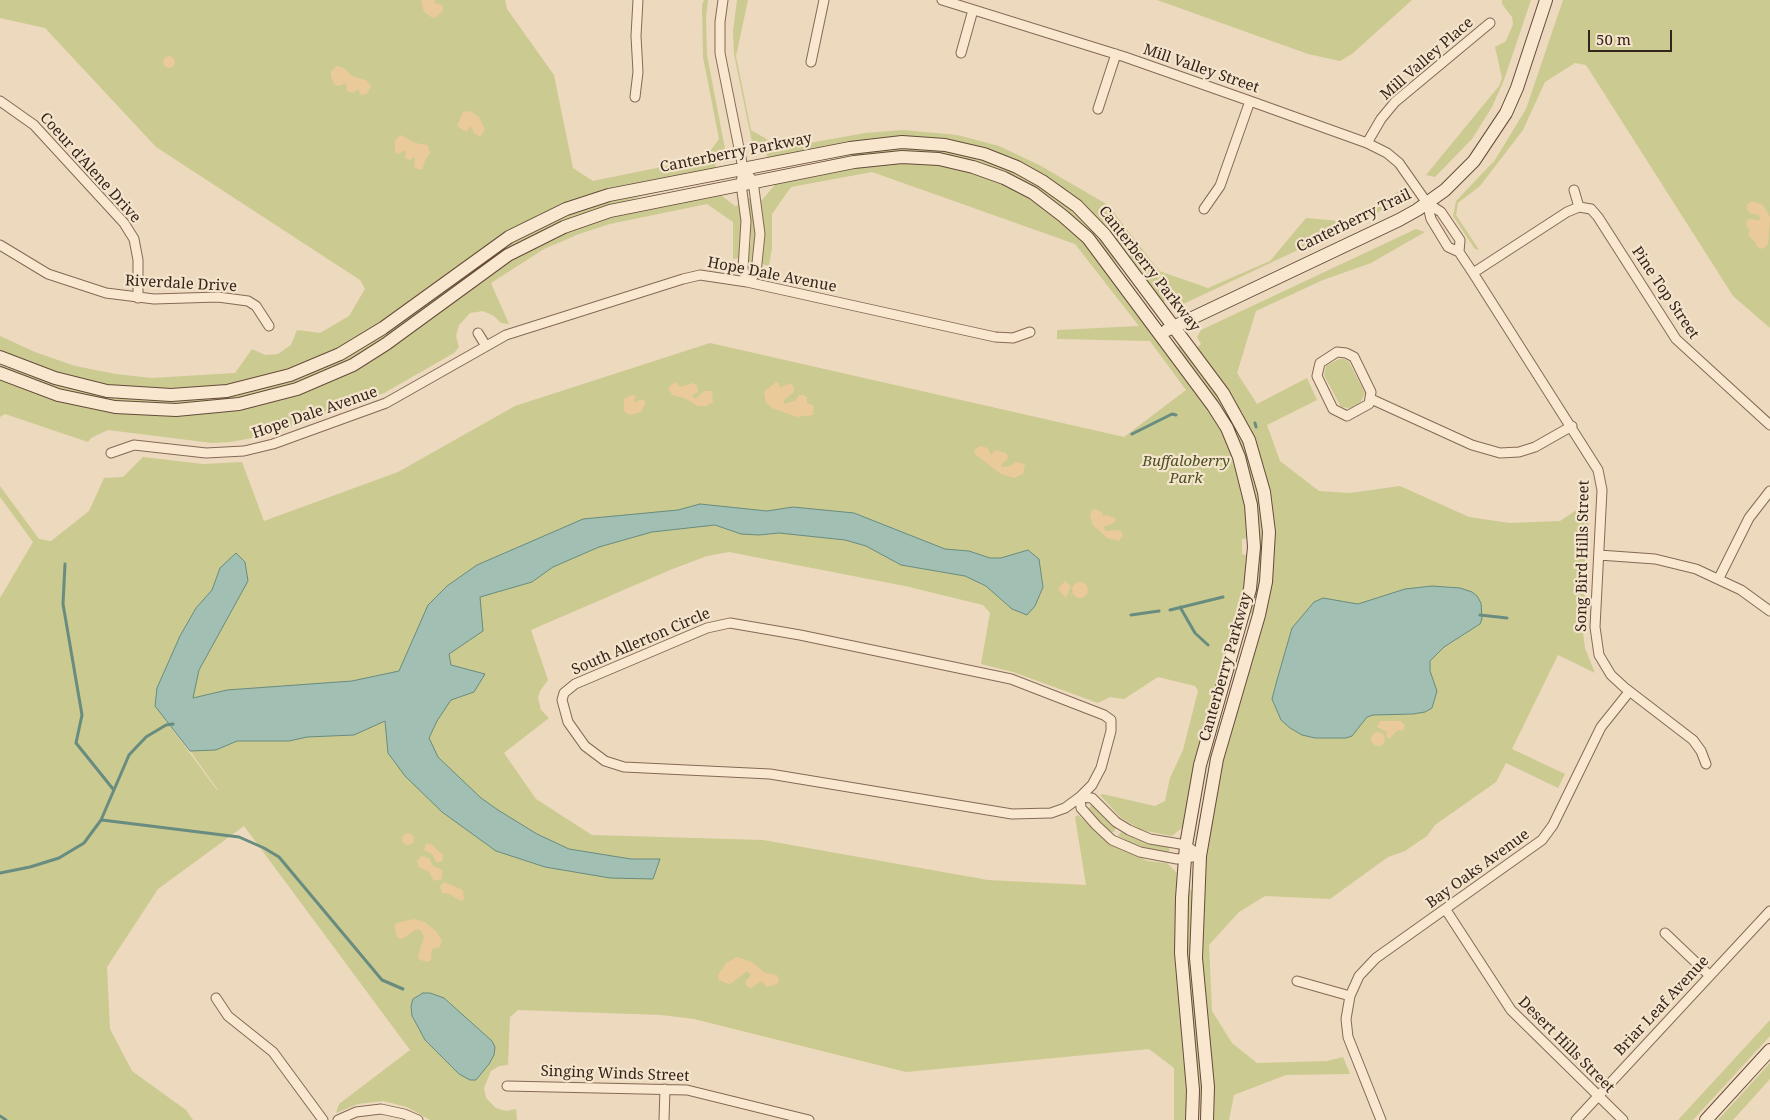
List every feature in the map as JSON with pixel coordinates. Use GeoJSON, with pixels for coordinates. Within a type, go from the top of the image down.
{"type":"FeatureCollection","features":[{"type":"Feature","properties":{"kind":"street"},"geometry":{"type":"LineString","coordinates":[[635,97],[638,72],[636,36],[638,0]]}},
{"type":"Feature","properties":{"kind":"street"},"geometry":{"type":"LineString","coordinates":[[724,0],[720,22],[720,53],[743,168],[759,214],[760,246],[756,273],[747,282],[743,269],[747,183]]}},
{"type":"Feature","properties":{"kind":"street"},"geometry":{"type":"LineString","coordinates":[[811,62],[824,0]]}},
{"type":"Feature","properties":{"kind":"street","name":"Mill Valley Street"},"geometry":{"type":"LineString","coordinates":[[942,0],[1116,54],[1368,143],[1387,153],[1399,163],[1427,203]]}},
{"type":"Feature","properties":{"kind":"street","name":"Canterberry Trail"},"geometry":{"type":"LineString","coordinates":[[1160,334],[1173,326],[1390,224],[1427,203],[1445,190],[1474,161],[1499,125],[1517,88],[1546,0]]}},
{"type":"Feature","properties":{"kind":"street"},"geometry":{"type":"LineString","coordinates":[[960,53],[973,10]]}},
{"type":"Feature","properties":{"kind":"street","name":"Mill Valley Place"},"geometry":{"type":"LineString","coordinates":[[1368,143],[1381,119],[1395,102],[1490,23]]}},
{"type":"Feature","properties":{"kind":"street"},"geometry":{"type":"LineString","coordinates":[[1098,109],[1116,54]]}},
{"type":"Feature","properties":{"kind":"street","name":"Coeur d'Alene Drive"},"geometry":{"type":"LineString","coordinates":[[0,101],[34,125],[124,223],[134,240],[138,260],[138,298]]}},
{"type":"Feature","properties":{"kind":"street"},"geometry":{"type":"LineString","coordinates":[[1204,209],[1220,186],[1250,101]]}},
{"type":"Feature","properties":{"kind":"street","name":"Canterberry Parkway"},"geometry":{"type":"LineString","coordinates":[[0,358],[66,381],[132,394],[193,394],[259,384],[300,371],[351,348],[383,328],[490,249],[543,219],[609,195],[850,148],[902,142],[945,145],[993,157],[1042,181],[1085,214],[1105,235],[1229,402],[1249,440],[1262,482],[1269,532],[1268,571],[1263,599],[1217,759],[1200,856],[1196,958],[1208,1087],[1207,1120]]}},
{"type":"Feature","properties":{"kind":"street","name":"Canterberry Parkway"},"geometry":{"type":"LineString","coordinates":[[0,373],[75,399],[140,409],[199,409],[267,398],[324,378],[375,352],[503,259],[547,234],[586,218],[618,209],[854,162],[902,157],[938,159],[993,174],[1040,198],[1078,228],[1094,246],[1213,406],[1231,437],[1245,474],[1251,505],[1254,534],[1250,589],[1200,765],[1186,845],[1181,953],[1192,1090],[1192,1120]]}},
{"type":"Feature","properties":{"kind":"street"},"geometry":{"type":"LineString","coordinates":[[1473,273],[1567,212],[1579,207],[1574,190]]}},
{"type":"Feature","properties":{"kind":"street","name":"Song Bird Hills Street"},"geometry":{"type":"LineString","coordinates":[[1427,203],[1441,212],[1460,240],[1459,252]]}},
{"type":"Feature","properties":{"kind":"street","name":"Song Bird Hills Street"},"geometry":{"type":"LineString","coordinates":[[1427,203],[1431,219],[1448,246],[1459,252],[1473,273],[1592,457],[1600,477],[1602,490],[1596,644],[1606,668],[1629,692],[1693,740],[1701,750],[1706,764]]}},
{"type":"Feature","properties":{"kind":"street","name":"Pine Top Street"},"geometry":{"type":"LineString","coordinates":[[1579,207],[1588,207],[1598,217],[1680,344],[1770,425]]}},
{"type":"Feature","properties":{"kind":"street","name":"Riverdale Drive"},"geometry":{"type":"LineString","coordinates":[[0,245],[28,263],[65,281],[106,293],[138,298],[236,299],[256,306],[268,326]]}},
{"type":"Feature","properties":{"kind":"street","name":"Hope Dale Avenue"},"geometry":{"type":"LineString","coordinates":[[111,453],[128,446],[140,444],[206,453],[256,449],[380,405],[506,336],[690,277],[711,276],[747,282],[995,337],[1012,338],[1030,332]]}},
{"type":"Feature","properties":{"kind":"street"},"geometry":{"type":"LineString","coordinates":[[478,333],[486,346]]}},
{"type":"Feature","properties":{"kind":"street"},"geometry":{"type":"LineString","coordinates":[[1337,352],[1352,356],[1372,392],[1371,399],[1369,404],[1351,415],[1338,413],[1333,409],[1317,376],[1320,364],[1337,352]]}},
{"type":"Feature","properties":{"kind":"street"},"geometry":{"type":"LineString","coordinates":[[1371,399],[1472,445],[1500,453],[1519,452],[1535,448],[1572,426]]}},
{"type":"Feature","properties":{"kind":"street"},"geometry":{"type":"LineString","coordinates":[[1719,578],[1749,518],[1770,491]]}},
{"type":"Feature","properties":{"kind":"street"},"geometry":{"type":"LineString","coordinates":[[1598,555],[1664,560],[1696,569],[1719,578],[1747,594],[1770,611]]}},
{"type":"Feature","properties":{"kind":"street","name":"South Allerton Circle"},"geometry":{"type":"LineString","coordinates":[[721,624],[744,624],[1017,681],[1104,714],[1111,720],[1112,725],[1103,762],[1096,779],[1080,797],[1065,808],[1050,813],[1012,814],[770,774],[624,767],[605,761],[586,746],[568,722],[562,700],[564,693],[575,684],[698,631],[721,624]]}},
{"type":"Feature","properties":{"kind":"street","name":"Bay Oaks Avenue"},"geometry":{"type":"LineString","coordinates":[[1381,1120],[1348,1037],[1346,1019],[1350,996],[1355,982],[1370,963],[1537,845],[1547,835],[1601,727],[1629,692]]}},
{"type":"Feature","properties":{"kind":"street"},"geometry":{"type":"LineString","coordinates":[[1080,797],[1092,798],[1116,822],[1139,835],[1186,845],[1200,856],[1185,859],[1147,854],[1112,840],[1081,808],[1080,797]]}},
{"type":"Feature","properties":{"kind":"street","name":"Desert Hills Street"},"geometry":{"type":"LineString","coordinates":[[1446,910],[1511,1010],[1623,1120]]}},
{"type":"Feature","properties":{"kind":"street","name":"Briar Leaf Avenue"},"geometry":{"type":"LineString","coordinates":[[1576,1120],[1770,911]]}},
{"type":"Feature","properties":{"kind":"street"},"geometry":{"type":"LineString","coordinates":[[1664,933],[1710,975]]}},
{"type":"Feature","properties":{"kind":"street"},"geometry":{"type":"LineString","coordinates":[[1297,981],[1350,996]]}},
{"type":"Feature","properties":{"kind":"street"},"geometry":{"type":"LineString","coordinates":[[216,998],[228,1016],[273,1052],[324,1120]]}},
{"type":"Feature","properties":{"kind":"street"},"geometry":{"type":"LineString","coordinates":[[1706,1120],[1770,1050]]}},
{"type":"Feature","properties":{"kind":"street","name":"Singing Winds Street"},"geometry":{"type":"LineString","coordinates":[[507,1086],[665,1089],[702,1092],[809,1120]]}},
{"type":"Feature","properties":{"kind":"street"},"geometry":{"type":"LineString","coordinates":[[664,1120],[665,1089]]}},
{"type":"Feature","properties":{"kind":"street"},"geometry":{"type":"LineString","coordinates":[[338,1120],[356,1112],[381,1109],[398,1112],[418,1120]]}},
{"type":"Feature","properties":{"kind":"green space"},"geometry":{"type":"Polygon","coordinates":[[[0,0],[505,0],[507,9],[554,75],[573,168],[593,181],[705,158],[719,139],[703,57],[702,5],[704,0],[708,0],[706,18],[707,55],[726,154],[715,162],[716,169],[584,198],[403,307],[348,344],[289,370],[223,386],[147,390],[98,384],[60,375],[0,351],[0,336],[35,352],[75,366],[116,374],[152,378],[235,373],[252,349],[265,355],[278,354],[291,345],[297,330],[320,333],[349,316],[365,289],[360,280],[156,147],[45,28],[0,18],[0,0]]]}},
{"type":"Feature","properties":{"kind":"green space"},"geometry":{"type":"Polygon","coordinates":[[[737,0],[748,0],[736,56],[751,130],[782,148],[865,133],[903,130],[957,135],[999,146],[1041,166],[1108,205],[1159,271],[1208,288],[1270,261],[1306,218],[1353,222],[1402,189],[1402,201],[1179,306],[1167,300],[1162,303],[1084,208],[959,143],[768,159],[766,152],[762,153],[753,147],[734,54],[733,31],[737,0]]]}},
{"type":"Feature","properties":{"kind":"green space"},"geometry":{"type":"Polygon","coordinates":[[[1157,0],[1412,0],[1352,54],[1340,61],[1308,54],[1157,0]]]}},
{"type":"Feature","properties":{"kind":"green space"},"geometry":{"type":"Polygon","coordinates":[[[1502,0],[1531,0],[1504,80],[1492,107],[1472,139],[1435,177],[1426,175],[1499,86],[1502,78],[1495,47],[1506,41],[1513,24],[1512,17],[1502,4],[1502,0]]]}},
{"type":"Feature","properties":{"kind":"green space"},"geometry":{"type":"Polygon","coordinates":[[[1563,0],[1770,0],[1770,328],[1733,296],[1586,65],[1575,63],[1545,82],[1523,130],[1480,186],[1458,203],[1456,215],[1479,250],[1475,249],[1453,216],[1456,201],[1495,160],[1526,109],[1563,0]]]}},
{"type":"Feature","properties":{"kind":"green space"},"geometry":{"type":"Polygon","coordinates":[[[914,146],[970,155],[1012,170],[1062,200],[1092,227],[1154,311],[1123,270],[1077,221],[951,157],[784,171],[868,150],[914,146]]]}},
{"type":"Feature","properties":{"kind":"green space","name":"Buffaloberry Park"},"geometry":{"type":"Polygon","coordinates":[[[882,163],[929,163],[988,176],[1035,199],[1081,239],[1209,408],[1227,441],[1242,483],[1249,538],[1242,539],[1242,554],[1249,556],[1247,574],[1183,827],[1172,836],[1141,830],[1120,817],[1100,795],[1155,806],[1165,801],[1170,778],[1183,750],[1198,691],[1195,686],[1158,677],[1124,699],[1110,697],[1098,703],[1013,672],[981,664],[990,613],[983,605],[905,586],[729,552],[707,556],[670,570],[531,630],[548,680],[540,691],[538,698],[541,710],[549,718],[504,753],[536,799],[592,835],[763,840],[988,880],[1086,885],[1075,817],[1078,815],[1105,840],[1119,849],[1148,861],[1167,863],[1179,875],[1188,1120],[1174,1120],[1174,1068],[1149,1049],[906,1072],[694,1019],[661,1015],[518,1010],[510,1017],[508,1065],[499,1066],[491,1071],[484,1088],[486,1098],[496,1108],[506,1111],[516,1109],[517,1120],[430,1120],[407,1107],[383,1101],[358,1104],[336,1113],[339,1104],[410,1050],[244,826],[158,889],[107,967],[110,1029],[132,1071],[186,1110],[193,1120],[0,1120],[0,598],[33,542],[0,497],[0,486],[39,539],[51,541],[89,511],[104,478],[123,477],[143,457],[203,464],[242,462],[264,521],[398,472],[515,406],[710,343],[1124,437],[1186,390],[1150,341],[1057,339],[1057,330],[1139,326],[1075,244],[872,172],[791,187],[772,214],[772,248],[769,266],[762,264],[764,228],[761,201],[774,186],[774,183],[882,163]],[[164,718],[218,790],[190,751],[164,718]]]}},
{"type":"Feature","properties":{"kind":"green space"},"geometry":{"type":"Polygon","coordinates":[[[682,187],[642,196],[559,223],[541,231],[521,242],[399,330],[344,364],[276,391],[212,404],[129,404],[65,392],[0,369],[0,365],[62,385],[147,399],[308,373],[495,251],[552,220],[609,200],[682,187]]]}},
{"type":"Feature","properties":{"kind":"green space"},"geometry":{"type":"Polygon","coordinates":[[[721,192],[722,196],[735,206],[739,205],[742,222],[740,258],[733,259],[733,222],[707,204],[610,224],[579,234],[544,249],[491,283],[509,324],[501,323],[494,316],[483,311],[470,313],[459,325],[456,336],[459,347],[454,353],[384,393],[268,435],[231,442],[212,443],[108,430],[91,438],[88,442],[5,414],[0,417],[0,378],[155,415],[317,386],[535,245],[606,217],[721,192]]]}},
{"type":"Feature","properties":{"kind":"green space"},"geometry":{"type":"Polygon","coordinates":[[[748,198],[752,198],[756,230],[753,263],[751,264],[748,261],[751,241],[748,198]]]}},
{"type":"Feature","properties":{"kind":"green space"},"geometry":{"type":"Polygon","coordinates":[[[1416,229],[1425,232],[1371,263],[1323,280],[1256,311],[1237,373],[1257,404],[1307,378],[1317,400],[1267,425],[1280,461],[1319,491],[1350,493],[1400,486],[1469,517],[1510,523],[1560,521],[1590,501],[1583,632],[1585,648],[1595,673],[1558,655],[1512,749],[1565,774],[1558,788],[1506,763],[1496,782],[1435,825],[1427,836],[1405,851],[1388,857],[1330,899],[1265,896],[1239,912],[1209,945],[1212,1011],[1232,1043],[1257,1063],[1327,1061],[1343,1057],[1350,1074],[1286,1075],[1234,1095],[1229,1120],[1212,1120],[1201,965],[1204,866],[1215,787],[1260,627],[1266,477],[1195,349],[1201,344],[1197,337],[1201,330],[1416,229]]]}},
{"type":"Feature","properties":{"kind":"green space"},"geometry":{"type":"Polygon","coordinates":[[[1180,345],[1220,398],[1241,434],[1258,482],[1265,553],[1254,613],[1251,614],[1249,612],[1248,469],[1177,348],[1180,345]]]}},
{"type":"Feature","properties":{"kind":"green space"},"geometry":{"type":"Polygon","coordinates":[[[1339,359],[1349,362],[1365,393],[1361,402],[1350,408],[1341,407],[1324,375],[1326,366],[1339,359]]]}},
{"type":"Feature","properties":{"kind":"green space"},"geometry":{"type":"Polygon","coordinates":[[[1091,805],[1094,805],[1116,828],[1114,832],[1111,832],[1093,816],[1088,810],[1091,805]]]}},
{"type":"Feature","properties":{"kind":"green space"},"geometry":{"type":"Polygon","coordinates":[[[1121,832],[1145,842],[1168,847],[1170,850],[1167,853],[1137,846],[1118,836],[1121,832]]]}},
{"type":"Feature","properties":{"kind":"green space"},"geometry":{"type":"Polygon","coordinates":[[[1189,889],[1193,892],[1203,1120],[1200,1120],[1185,929],[1189,889]]]}},
{"type":"Feature","properties":{"kind":"green space"},"geometry":{"type":"Polygon","coordinates":[[[1770,1020],[1770,1036],[1693,1120],[1678,1120],[1770,1020]]]}},
{"type":"Feature","properties":{"kind":"green space"},"geometry":{"type":"Polygon","coordinates":[[[1770,1063],[1770,1079],[1733,1120],[1718,1120],[1770,1063]]]}},
{"type":"Feature","properties":{"kind":"sand"},"geometry":{"type":"Polygon","coordinates":[[[421,0],[436,0],[434,3],[442,5],[443,11],[435,18],[431,17],[424,12],[421,0]]]}},
{"type":"Feature","properties":{"kind":"sand"},"geometry":{"type":"Polygon","coordinates":[[[167,56],[171,56],[175,62],[171,68],[167,68],[163,64],[163,60],[167,56]]]}},
{"type":"Feature","properties":{"kind":"sand"},"geometry":{"type":"Polygon","coordinates":[[[337,66],[344,68],[352,76],[366,80],[371,86],[367,94],[361,95],[358,89],[353,93],[347,91],[346,83],[339,86],[335,85],[331,72],[337,66]]]}},
{"type":"Feature","properties":{"kind":"sand"},"geometry":{"type":"Polygon","coordinates":[[[470,111],[479,117],[485,130],[480,137],[474,133],[471,126],[466,132],[457,126],[463,112],[470,111]]]}},
{"type":"Feature","properties":{"kind":"sand"},"geometry":{"type":"Polygon","coordinates":[[[401,135],[415,143],[428,145],[430,154],[426,158],[422,170],[414,168],[415,157],[410,160],[405,158],[406,150],[399,154],[395,152],[395,140],[401,135]]]}},
{"type":"Feature","properties":{"kind":"sand"},"geometry":{"type":"Polygon","coordinates":[[[1752,201],[1763,205],[1770,217],[1768,245],[1762,249],[1757,247],[1748,235],[1750,230],[1746,225],[1748,219],[1760,220],[1759,215],[1752,214],[1747,210],[1747,205],[1752,201]]]}},
{"type":"Feature","properties":{"kind":"sand"},"geometry":{"type":"Polygon","coordinates":[[[675,382],[681,387],[692,383],[697,385],[698,392],[692,396],[695,399],[704,391],[712,391],[713,402],[706,406],[698,406],[684,398],[672,395],[668,388],[675,382]]]}},
{"type":"Feature","properties":{"kind":"sand"},"geometry":{"type":"Polygon","coordinates":[[[776,382],[779,383],[780,387],[791,383],[794,388],[794,392],[784,400],[784,404],[795,401],[799,395],[804,395],[807,398],[807,403],[814,406],[813,415],[797,417],[772,408],[766,403],[764,392],[776,382]]]}},
{"type":"Feature","properties":{"kind":"sand"},"geometry":{"type":"Polygon","coordinates":[[[632,395],[636,396],[634,403],[642,399],[646,402],[641,412],[629,415],[624,411],[624,399],[632,395]]]}},
{"type":"Feature","properties":{"kind":"sand"},"geometry":{"type":"Polygon","coordinates":[[[980,446],[988,448],[991,455],[995,450],[1006,453],[1008,458],[1001,465],[1002,467],[1010,466],[1016,462],[1025,464],[1023,474],[1014,478],[1001,474],[976,455],[974,450],[980,446]]]}},
{"type":"Feature","properties":{"kind":"sand"},"geometry":{"type":"Polygon","coordinates":[[[1095,509],[1103,513],[1102,516],[1107,515],[1116,519],[1114,523],[1103,527],[1106,531],[1120,530],[1123,535],[1119,541],[1107,538],[1093,525],[1090,516],[1092,510],[1095,509]]]}},
{"type":"Feature","properties":{"kind":"sand"},"geometry":{"type":"Polygon","coordinates":[[[1065,581],[1071,586],[1066,598],[1058,589],[1065,581]]]}},
{"type":"Feature","properties":{"kind":"sand"},"geometry":{"type":"Polygon","coordinates":[[[1080,582],[1088,590],[1080,598],[1072,590],[1080,582]]]}},
{"type":"Feature","properties":{"kind":"sand"},"geometry":{"type":"Polygon","coordinates":[[[1380,721],[1401,721],[1405,726],[1403,731],[1398,730],[1389,739],[1386,736],[1387,732],[1377,727],[1380,721]]]}},
{"type":"Feature","properties":{"kind":"sand"},"geometry":{"type":"Polygon","coordinates":[[[1378,732],[1383,734],[1385,739],[1383,744],[1378,746],[1373,744],[1371,739],[1373,734],[1378,732]]]}},
{"type":"Feature","properties":{"kind":"sand"},"geometry":{"type":"Polygon","coordinates":[[[408,833],[414,839],[408,845],[402,839],[408,833]]]}},
{"type":"Feature","properties":{"kind":"sand"},"geometry":{"type":"Polygon","coordinates":[[[426,844],[431,844],[443,855],[442,862],[436,862],[432,854],[424,850],[426,844]]]}},
{"type":"Feature","properties":{"kind":"sand"},"geometry":{"type":"Polygon","coordinates":[[[421,856],[429,858],[433,866],[442,870],[442,879],[434,881],[429,872],[419,867],[417,861],[421,856]]]}},
{"type":"Feature","properties":{"kind":"sand"},"geometry":{"type":"Polygon","coordinates":[[[444,882],[463,890],[464,899],[461,901],[449,894],[442,893],[440,886],[444,882]]]}},
{"type":"Feature","properties":{"kind":"sand"},"geometry":{"type":"Polygon","coordinates":[[[414,919],[425,922],[437,932],[442,941],[439,947],[432,949],[431,960],[428,962],[420,960],[418,956],[424,937],[421,931],[417,929],[402,939],[397,937],[394,926],[396,923],[414,919]]]}},
{"type":"Feature","properties":{"kind":"sand"},"geometry":{"type":"Polygon","coordinates":[[[737,957],[752,962],[765,973],[777,975],[779,980],[777,984],[767,987],[762,981],[751,988],[748,987],[745,982],[751,975],[747,971],[732,983],[728,984],[719,980],[718,975],[726,963],[737,957]]]}},
{"type":"Feature","properties":{"kind":"shaded area"},"geometry":{"type":"Polygon","coordinates":[[[700,504],[767,511],[793,507],[854,513],[945,549],[969,551],[990,558],[1001,558],[1028,550],[1039,559],[1043,587],[1035,606],[1027,615],[1012,609],[986,586],[965,576],[901,565],[866,546],[845,540],[779,533],[741,534],[715,525],[652,532],[599,547],[553,567],[532,582],[480,597],[483,631],[449,654],[451,665],[485,674],[474,692],[451,700],[437,721],[429,738],[438,757],[481,798],[498,810],[537,834],[569,849],[631,859],[660,859],[653,879],[610,878],[545,867],[496,851],[442,812],[405,776],[388,753],[385,721],[354,735],[307,737],[289,741],[237,741],[216,750],[190,751],[155,706],[157,688],[180,636],[196,608],[212,590],[220,568],[236,553],[245,562],[248,581],[199,670],[193,698],[227,690],[352,681],[399,671],[428,605],[447,586],[477,565],[583,519],[678,510],[700,504]]]}},
{"type":"Feature","properties":{"kind":"shaded area"},"geometry":{"type":"Polygon","coordinates":[[[1432,586],[1460,588],[1472,592],[1481,603],[1482,619],[1480,624],[1444,647],[1430,661],[1430,671],[1437,691],[1432,708],[1425,712],[1413,714],[1373,715],[1367,717],[1352,736],[1346,738],[1315,738],[1302,735],[1281,720],[1272,699],[1277,680],[1292,628],[1314,602],[1323,598],[1358,604],[1405,589],[1432,586]]]}},
{"type":"Feature","properties":{"kind":"shaded area"},"geometry":{"type":"Polygon","coordinates":[[[423,993],[430,993],[444,998],[492,1041],[495,1047],[494,1055],[476,1080],[470,1080],[459,1074],[425,1040],[412,1016],[411,1006],[413,999],[423,993]]]}},
{"type":"Feature","properties":{"kind":"waterway"},"geometry":{"type":"LineString","coordinates":[[1132,434],[1172,414],[1176,415]]}},
{"type":"Feature","properties":{"kind":"waterway"},"geometry":{"type":"LineString","coordinates":[[1255,423],[1256,427]]}},
{"type":"Feature","properties":{"kind":"waterway"},"geometry":{"type":"LineString","coordinates":[[65,564],[63,604],[82,715],[76,743],[113,789]]}},
{"type":"Feature","properties":{"kind":"waterway"},"geometry":{"type":"LineString","coordinates":[[1170,610],[1223,597]]}},
{"type":"Feature","properties":{"kind":"waterway"},"geometry":{"type":"LineString","coordinates":[[1180,607],[1195,633],[1208,645]]}},
{"type":"Feature","properties":{"kind":"waterway"},"geometry":{"type":"LineString","coordinates":[[1131,615],[1159,611]]}},
{"type":"Feature","properties":{"kind":"waterway"},"geometry":{"type":"LineString","coordinates":[[1480,615],[1507,618]]}},
{"type":"Feature","properties":{"kind":"waterway"},"geometry":{"type":"LineString","coordinates":[[0,873],[30,867],[59,858],[84,843],[101,820],[129,755],[146,737],[166,725],[173,724]]}},
{"type":"Feature","properties":{"kind":"waterway"},"geometry":{"type":"LineString","coordinates":[[102,820],[239,837],[264,848],[279,857],[382,980],[403,989]]}},
{"type":"Feature","properties":{"kind":"waterway"},"geometry":{"type":"LineString","coordinates":[[0,1116],[6,1120]]}}]}
